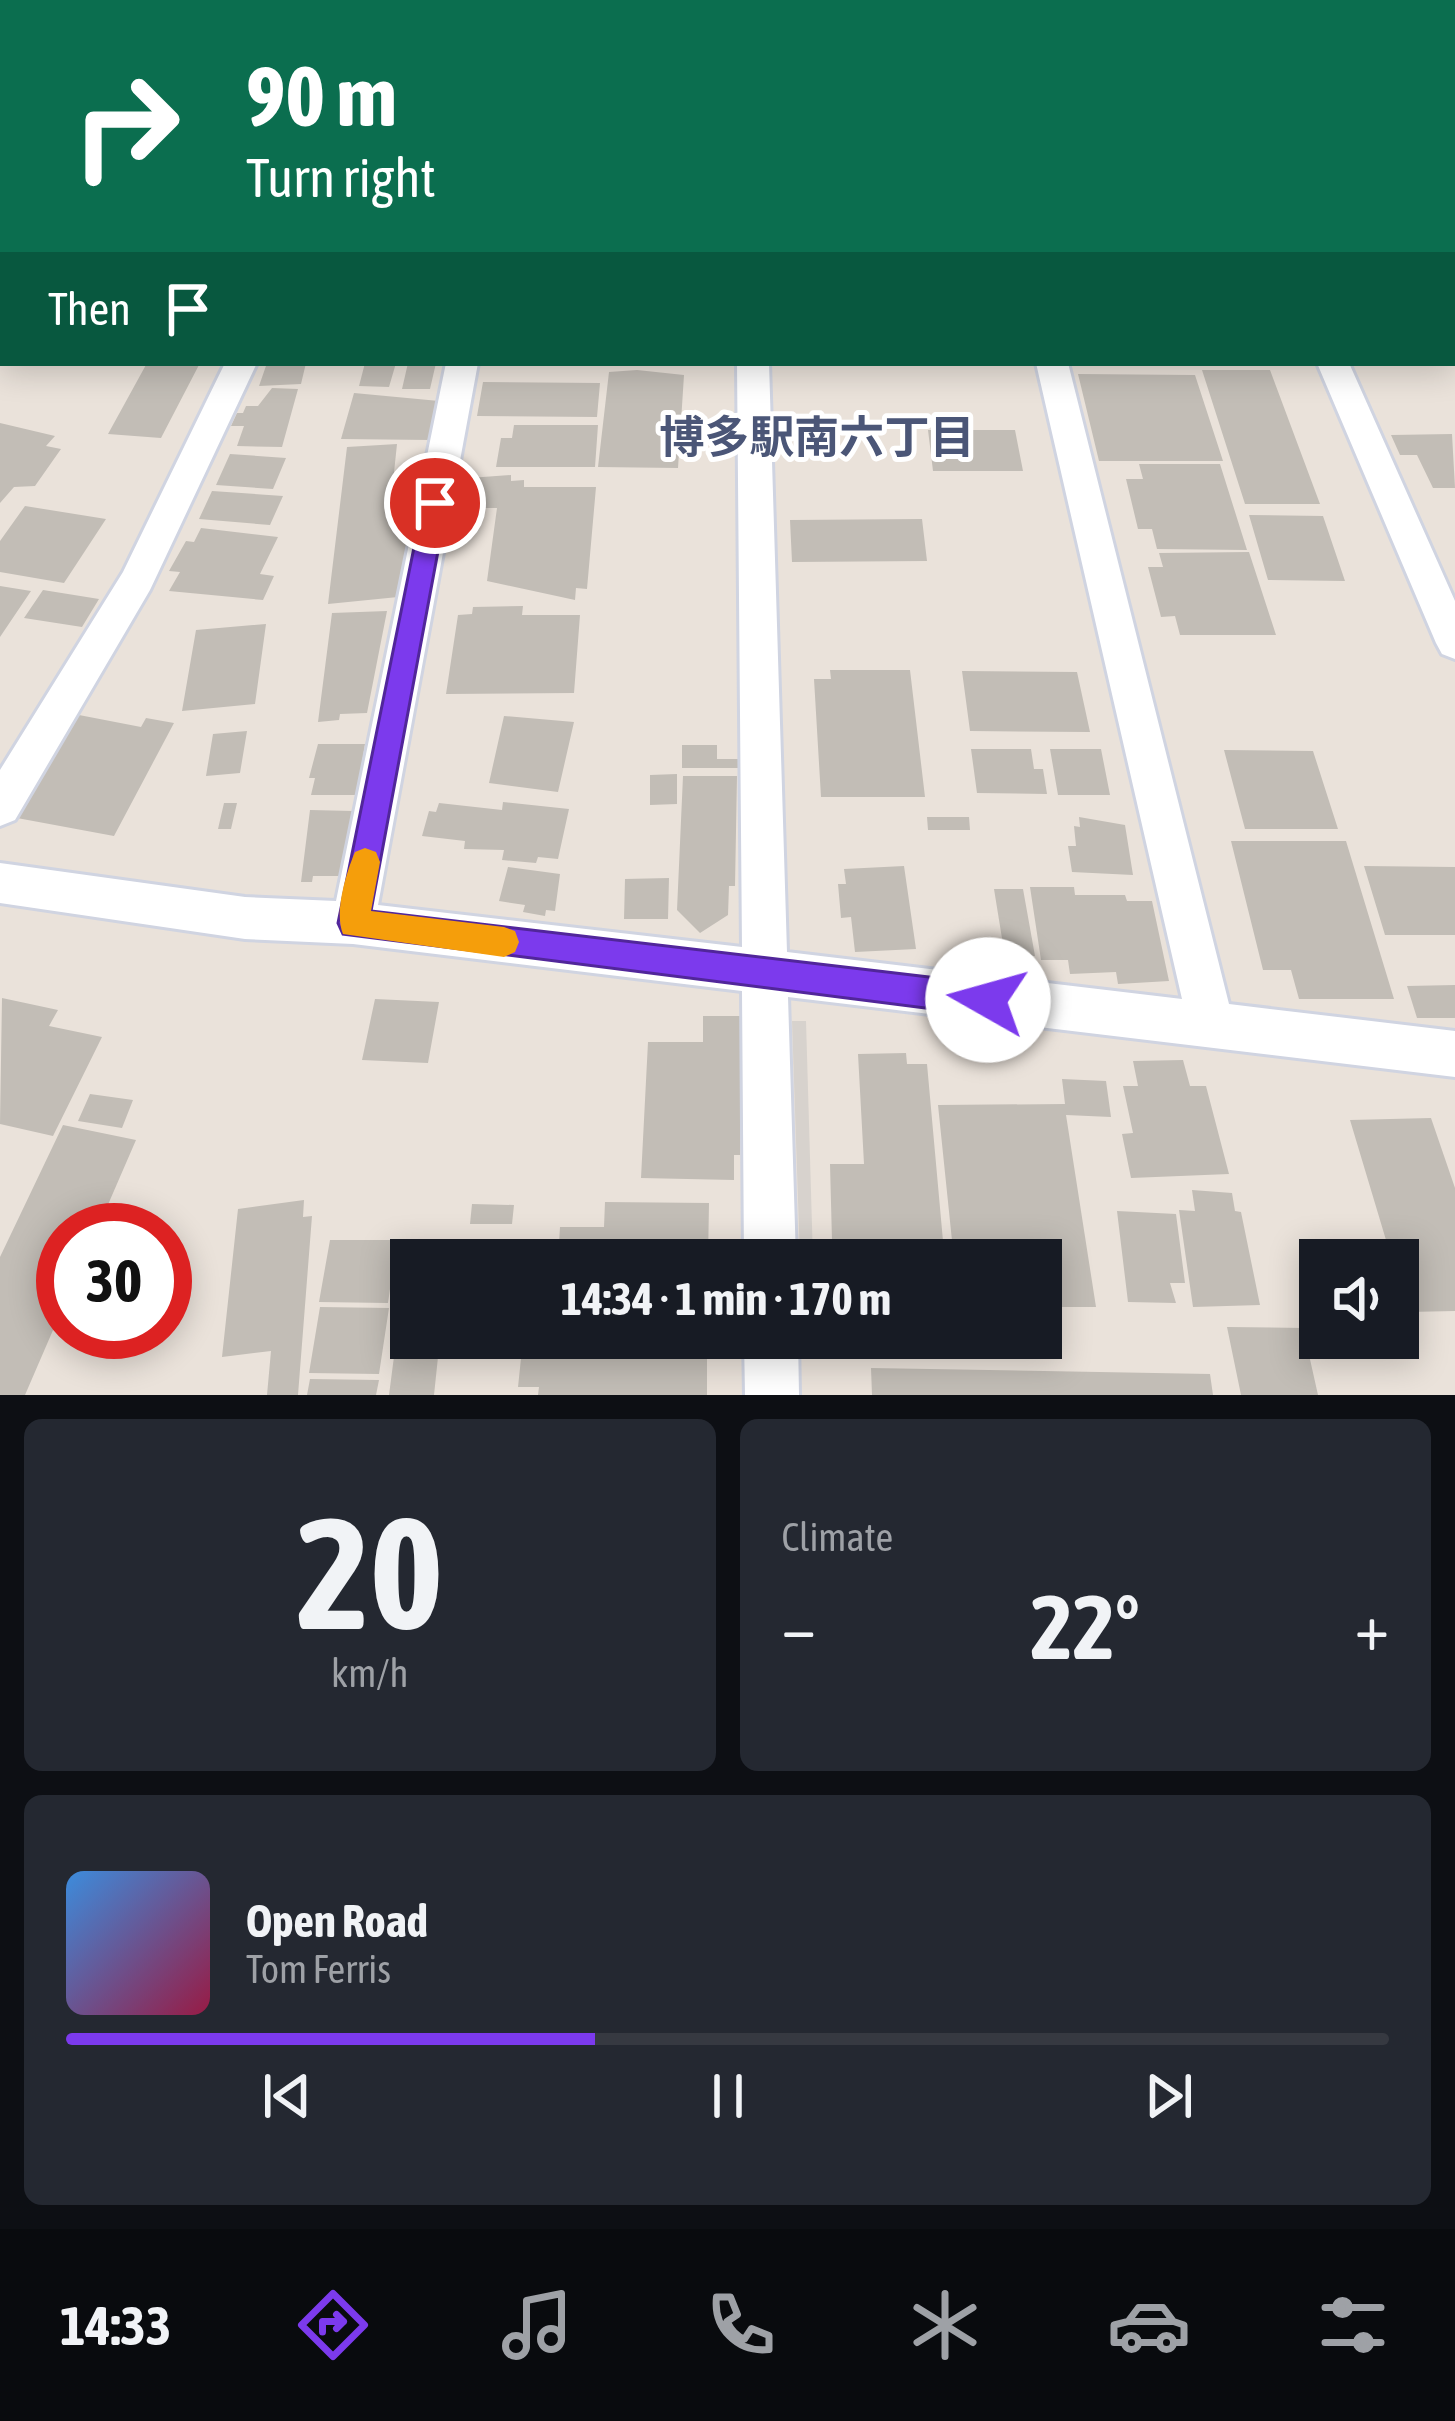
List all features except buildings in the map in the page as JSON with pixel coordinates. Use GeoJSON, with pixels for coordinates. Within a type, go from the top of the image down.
{"type":"FeatureCollection","features":[{"type":"Feature","properties":{"kind":"street"},"geometry":{"type":"LineString","coordinates":[[0,807],[137,580],[241,366]]}},
{"type":"Feature","properties":{"kind":"street"},"geometry":{"type":"LineString","coordinates":[[353,923],[461,366]]}},
{"type":"Feature","properties":{"kind":"street"},"geometry":{"type":"LineString","coordinates":[[754,366],[770,1239]]}},
{"type":"Feature","properties":{"kind":"street"},"geometry":{"type":"LineString","coordinates":[[1053,366],[1211,1026]]}},
{"type":"Feature","properties":{"kind":"street"},"geometry":{"type":"LineString","coordinates":[[1334,366],[1455,643]]}},
{"type":"Feature","properties":{"kind":"street"},"geometry":{"type":"LineString","coordinates":[[0,883],[244,918],[353,923],[1455,1054]]}},
{"type":"Feature","properties":{"kind":"street"},"geometry":{"type":"LineString","coordinates":[[771,1359],[772,1395]]}},
{"type":"Feature","properties":{"kind":"shaded area"},"geometry":{"type":"Polygon","coordinates":[[[792,1021],[806,1021],[812,1239],[799,1239],[792,1021]]]}},
{"type":"Feature","properties":{"kind":"slow traffic"},"geometry":{"type":"LineString","coordinates":[[365,862],[353,923],[504,942]]}},
{"type":"Feature","properties":{"kind":"district","name":"博多駅南六丁目"},"geometry":{"type":"Point","coordinates":[817,437]}},
{"type":"Feature","properties":{"kind":"route"},"geometry":{"type":"LineString","coordinates":[[435,503],[353,923],[988,1000]]}}]}
